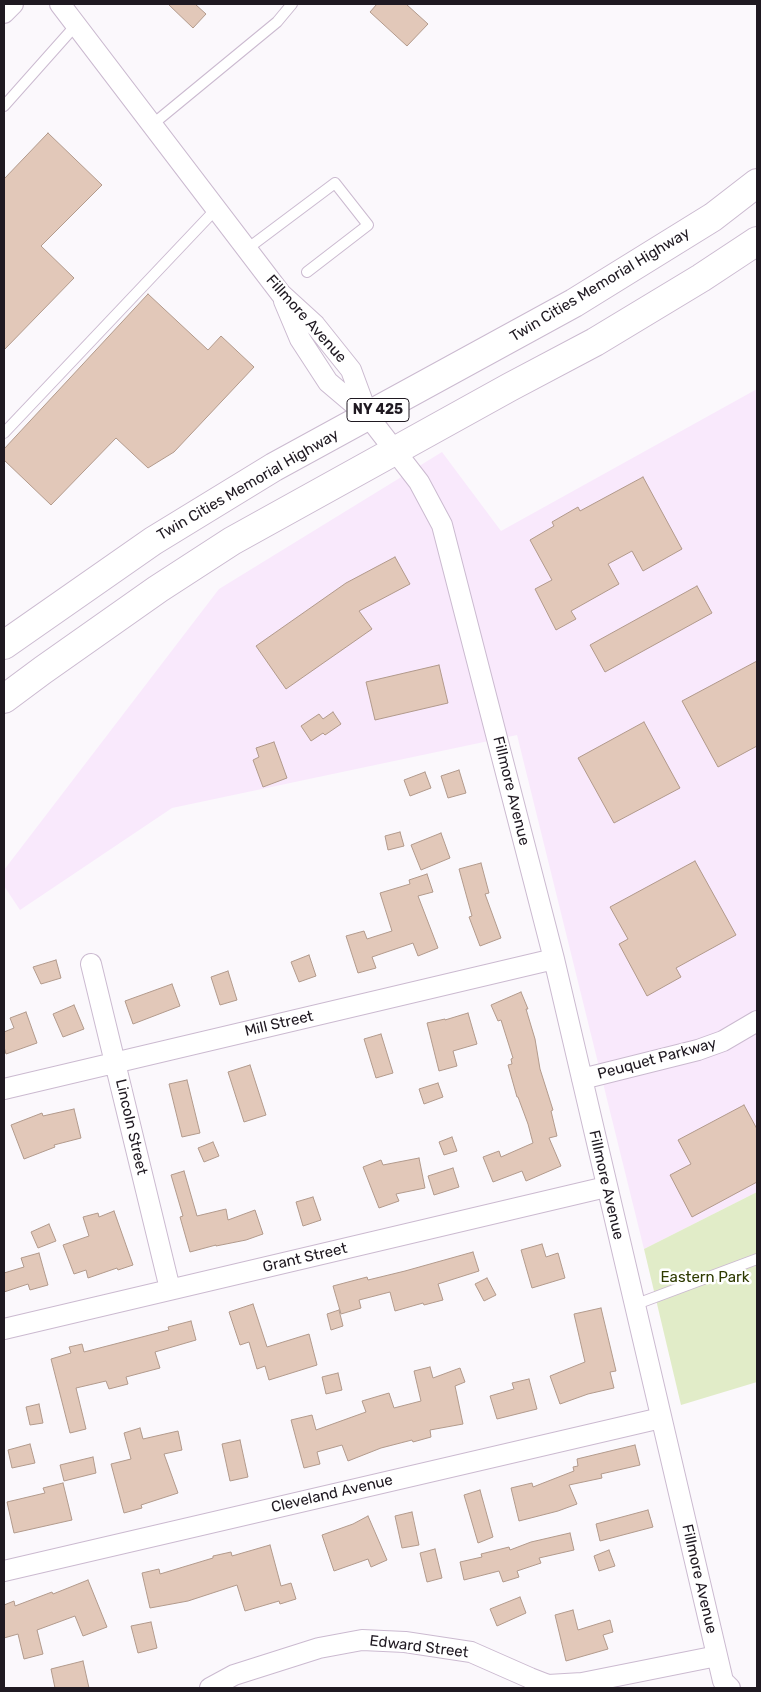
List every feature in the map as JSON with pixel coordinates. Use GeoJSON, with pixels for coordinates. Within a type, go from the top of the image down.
{"type":"FeatureCollection","features":[{"type":"Feature","properties":{"kind":"main road","name":"Twin Cities Memorial Highway"},"geometry":{"type":"LineString","coordinates":[[4,645],[153,541],[274,467],[517,336],[574,303],[713,217],[757,183]]}},
{"type":"Feature","properties":{"kind":"main road","name":"NY 425"},"geometry":{"type":"LineString","coordinates":[[4,699],[142,600],[232,541],[595,342],[701,278],[757,241]]}},
{"type":"Feature","properties":{"kind":"street"},"geometry":{"type":"LineString","coordinates":[[4,13],[13,4]]}},
{"type":"Feature","properties":{"kind":"street","name":"Fillmore Avenue"},"geometry":{"type":"LineString","coordinates":[[60,4],[281,294],[300,338],[328,382],[368,416],[419,482],[442,525],[554,959],[723,1681],[730,1688]]}},
{"type":"Feature","properties":{"kind":"street","name":"Mill Street"},"geometry":{"type":"LineString","coordinates":[[4,1089],[554,959]]}},
{"type":"Feature","properties":{"kind":"street","name":"Lincoln Street"},"geometry":{"type":"LineString","coordinates":[[91,964],[170,1290]]}},
{"type":"Feature","properties":{"kind":"street","name":"Peuquet Parkway"},"geometry":{"type":"LineString","coordinates":[[582,1079],[698,1050],[723,1041],[757,1021]]}},
{"type":"Feature","properties":{"kind":"street","name":"Grant Street"},"geometry":{"type":"LineString","coordinates":[[4,1329],[606,1187]]}},
{"type":"Feature","properties":{"kind":"street","name":"Cleveland Avenue"},"geometry":{"type":"LineString","coordinates":[[4,1570],[661,1418]]}},
{"type":"Feature","properties":{"kind":"street","name":"Edward Street"},"geometry":{"type":"LineString","coordinates":[[210,1688],[234,1675],[319,1648],[362,1640],[405,1642],[471,1652],[548,1685],[582,1684],[717,1656]]}},
{"type":"Feature","properties":{"kind":"lane"},"geometry":{"type":"LineString","coordinates":[[153,124],[276,22],[292,4]]}},
{"type":"Feature","properties":{"kind":"lane"},"geometry":{"type":"LineString","coordinates":[[4,106],[76,25]]}},
{"type":"Feature","properties":{"kind":"lane"},"geometry":{"type":"LineString","coordinates":[[246,249],[335,183],[368,226],[306,272]]}},
{"type":"Feature","properties":{"kind":"lane"},"geometry":{"type":"LineString","coordinates":[[4,433],[217,208]]}},
{"type":"Feature","properties":{"kind":"lane"},"geometry":{"type":"LineString","coordinates":[[634,1305],[757,1259]]}},
{"type":"Feature","properties":{"kind":"shaded area"},"geometry":{"type":"Polygon","coordinates":[[[757,389],[757,1192],[644,1249],[517,735],[172,808],[20,910],[4,886],[4,870],[219,589],[442,452],[501,531],[757,389]]]}},
{"type":"Feature","properties":{"kind":"green space","name":"Eastern Park"},"geometry":{"type":"Polygon","coordinates":[[[757,1192],[757,1382],[681,1405],[644,1249],[757,1192]]]}},
{"type":"Feature","properties":{"kind":"building"},"geometry":{"type":"Polygon","coordinates":[[[168,4],[195,4],[206,14],[193,28],[168,4]]]}},
{"type":"Feature","properties":{"kind":"building"},"geometry":{"type":"Polygon","coordinates":[[[377,4],[406,4],[428,24],[407,46],[370,12],[377,4]]]}},
{"type":"Feature","properties":{"kind":"building"},"geometry":{"type":"Polygon","coordinates":[[[48,133],[102,185],[41,246],[74,278],[4,350],[4,179],[48,133]]]}},
{"type":"Feature","properties":{"kind":"building"},"geometry":{"type":"Polygon","coordinates":[[[148,294],[208,350],[221,336],[254,367],[174,452],[148,468],[116,438],[51,505],[4,460],[4,449],[148,294]]]}},
{"type":"Feature","properties":{"kind":"building"},"geometry":{"type":"Polygon","coordinates":[[[643,477],[682,549],[643,571],[632,551],[608,564],[619,584],[571,611],[576,619],[556,630],[535,589],[552,580],[530,540],[554,526],[552,522],[578,507],[580,511],[643,477]]]}},
{"type":"Feature","properties":{"kind":"building"},"geometry":{"type":"Polygon","coordinates":[[[395,557],[410,584],[359,611],[372,629],[286,689],[256,646],[346,583],[395,557]]]}},
{"type":"Feature","properties":{"kind":"building"},"geometry":{"type":"Polygon","coordinates":[[[697,586],[712,613],[605,672],[590,645],[697,586]]]}},
{"type":"Feature","properties":{"kind":"building"},"geometry":{"type":"Polygon","coordinates":[[[757,661],[757,746],[718,767],[682,701],[757,661]]]}},
{"type":"Feature","properties":{"kind":"building"},"geometry":{"type":"Polygon","coordinates":[[[439,665],[448,703],[375,720],[366,682],[439,665]]]}},
{"type":"Feature","properties":{"kind":"building"},"geometry":{"type":"Polygon","coordinates":[[[333,712],[341,724],[325,735],[323,733],[311,741],[301,726],[319,714],[323,719],[333,712]]]}},
{"type":"Feature","properties":{"kind":"building"},"geometry":{"type":"Polygon","coordinates":[[[644,722],[680,788],[614,823],[578,758],[644,722]]]}},
{"type":"Feature","properties":{"kind":"building"},"geometry":{"type":"Polygon","coordinates":[[[274,742],[287,778],[263,787],[253,760],[259,757],[256,748],[274,742]]]}},
{"type":"Feature","properties":{"kind":"building"},"geometry":{"type":"Polygon","coordinates":[[[459,770],[466,793],[448,798],[441,776],[459,770]]]}},
{"type":"Feature","properties":{"kind":"building"},"geometry":{"type":"Polygon","coordinates":[[[425,772],[431,788],[410,796],[404,780],[425,772]]]}},
{"type":"Feature","properties":{"kind":"building"},"geometry":{"type":"Polygon","coordinates":[[[400,832],[404,846],[388,850],[385,836],[400,832]]]}},
{"type":"Feature","properties":{"kind":"building"},"geometry":{"type":"Polygon","coordinates":[[[441,833],[450,858],[421,870],[411,845],[441,833]]]}},
{"type":"Feature","properties":{"kind":"building"},"geometry":{"type":"Polygon","coordinates":[[[695,861],[736,935],[676,968],[681,977],[647,996],[619,944],[628,939],[610,907],[695,861]]]}},
{"type":"Feature","properties":{"kind":"building"},"geometry":{"type":"Polygon","coordinates":[[[481,863],[489,893],[485,894],[501,938],[480,946],[469,917],[472,916],[459,869],[481,863]]]}},
{"type":"Feature","properties":{"kind":"building"},"geometry":{"type":"Polygon","coordinates":[[[427,874],[433,892],[418,896],[438,948],[418,956],[413,943],[372,957],[376,968],[358,973],[346,936],[364,931],[367,939],[392,931],[380,893],[410,884],[409,880],[427,874]]]}},
{"type":"Feature","properties":{"kind":"building"},"geometry":{"type":"Polygon","coordinates":[[[309,955],[316,976],[299,982],[291,962],[309,955]]]}},
{"type":"Feature","properties":{"kind":"building"},"geometry":{"type":"Polygon","coordinates":[[[56,960],[61,978],[41,984],[33,967],[56,960]]]}},
{"type":"Feature","properties":{"kind":"building"},"geometry":{"type":"Polygon","coordinates":[[[228,971],[237,1000],[220,1005],[211,977],[228,971]]]}},
{"type":"Feature","properties":{"kind":"building"},"geometry":{"type":"Polygon","coordinates":[[[172,984],[180,1006],[133,1024],[125,1001],[172,984]]]}},
{"type":"Feature","properties":{"kind":"building"},"geometry":{"type":"Polygon","coordinates":[[[521,992],[528,1009],[526,1009],[535,1039],[540,1069],[553,1110],[551,1111],[557,1136],[549,1138],[561,1166],[526,1181],[522,1171],[493,1182],[483,1157],[499,1151],[501,1157],[533,1143],[508,1065],[512,1064],[511,1059],[513,1058],[501,1020],[498,1021],[491,1005],[521,992]]]}},
{"type":"Feature","properties":{"kind":"building"},"geometry":{"type":"Polygon","coordinates":[[[74,1005],[84,1029],[63,1037],[53,1014],[74,1005]]]}},
{"type":"Feature","properties":{"kind":"building"},"geometry":{"type":"Polygon","coordinates":[[[26,1012],[37,1043],[6,1054],[4,1032],[14,1028],[10,1018],[26,1012]]]}},
{"type":"Feature","properties":{"kind":"building"},"geometry":{"type":"Polygon","coordinates":[[[468,1013],[477,1044],[453,1051],[457,1066],[439,1071],[427,1023],[468,1013]]]}},
{"type":"Feature","properties":{"kind":"building"},"geometry":{"type":"Polygon","coordinates":[[[381,1034],[393,1073],[376,1078],[364,1039],[381,1034]]]}},
{"type":"Feature","properties":{"kind":"building"},"geometry":{"type":"Polygon","coordinates":[[[250,1065],[266,1115],[244,1122],[228,1072],[250,1065]]]}},
{"type":"Feature","properties":{"kind":"building"},"geometry":{"type":"Polygon","coordinates":[[[187,1080],[200,1133],[182,1137],[169,1084],[187,1080]]]}},
{"type":"Feature","properties":{"kind":"building"},"geometry":{"type":"Polygon","coordinates":[[[438,1083],[443,1097],[424,1104],[419,1089],[438,1083]]]}},
{"type":"Feature","properties":{"kind":"building"},"geometry":{"type":"Polygon","coordinates":[[[744,1105],[757,1129],[757,1182],[692,1217],[670,1175],[691,1164],[678,1140],[744,1105]]]}},
{"type":"Feature","properties":{"kind":"building"},"geometry":{"type":"Polygon","coordinates":[[[74,1109],[81,1138],[54,1145],[55,1147],[24,1159],[11,1125],[42,1113],[43,1116],[74,1109]]]}},
{"type":"Feature","properties":{"kind":"building"},"geometry":{"type":"Polygon","coordinates":[[[452,1137],[457,1151],[444,1155],[439,1142],[452,1137]]]}},
{"type":"Feature","properties":{"kind":"building"},"geometry":{"type":"Polygon","coordinates":[[[213,1142],[219,1156],[204,1162],[198,1148],[213,1142]]]}},
{"type":"Feature","properties":{"kind":"building"},"geometry":{"type":"Polygon","coordinates":[[[419,1158],[425,1188],[396,1194],[399,1201],[379,1208],[363,1167],[381,1160],[383,1165],[419,1158]]]}},
{"type":"Feature","properties":{"kind":"building"},"geometry":{"type":"Polygon","coordinates":[[[453,1168],[459,1187],[434,1195],[428,1176],[453,1168]]]}},
{"type":"Feature","properties":{"kind":"building"},"geometry":{"type":"Polygon","coordinates":[[[184,1171],[197,1216],[226,1209],[228,1220],[255,1210],[263,1234],[246,1240],[190,1252],[180,1217],[183,1216],[171,1175],[184,1171]]]}},
{"type":"Feature","properties":{"kind":"building"},"geometry":{"type":"Polygon","coordinates":[[[313,1197],[321,1220],[303,1226],[296,1202],[313,1197]]]}},
{"type":"Feature","properties":{"kind":"building"},"geometry":{"type":"Polygon","coordinates":[[[114,1211],[133,1265],[118,1270],[117,1268],[88,1278],[86,1270],[74,1274],[63,1245],[89,1236],[83,1217],[98,1213],[99,1217],[114,1211]]]}},
{"type":"Feature","properties":{"kind":"building"},"geometry":{"type":"Polygon","coordinates":[[[49,1224],[56,1241],[38,1248],[31,1232],[49,1224]]]}},
{"type":"Feature","properties":{"kind":"building"},"geometry":{"type":"Polygon","coordinates":[[[542,1244],[546,1257],[558,1253],[565,1278],[532,1288],[521,1250],[542,1244]]]}},
{"type":"Feature","properties":{"kind":"building"},"geometry":{"type":"Polygon","coordinates":[[[473,1252],[479,1271],[438,1284],[443,1300],[424,1305],[423,1303],[395,1311],[390,1292],[359,1300],[361,1308],[341,1314],[333,1286],[367,1277],[368,1280],[473,1252]]]}},
{"type":"Feature","properties":{"kind":"building"},"geometry":{"type":"Polygon","coordinates":[[[39,1253],[48,1285],[30,1290],[28,1284],[4,1292],[4,1273],[24,1267],[21,1258],[39,1253]]]}},
{"type":"Feature","properties":{"kind":"building"},"geometry":{"type":"Polygon","coordinates":[[[487,1278],[496,1295],[484,1301],[475,1284],[487,1278]]]}},
{"type":"Feature","properties":{"kind":"building"},"geometry":{"type":"Polygon","coordinates":[[[253,1304],[267,1347],[309,1334],[317,1365],[269,1380],[265,1366],[257,1369],[249,1342],[240,1345],[229,1312],[253,1304]]]}},
{"type":"Feature","properties":{"kind":"building"},"geometry":{"type":"Polygon","coordinates":[[[601,1308],[616,1371],[610,1372],[614,1388],[588,1394],[560,1404],[550,1376],[585,1362],[574,1314],[601,1308]]]}},
{"type":"Feature","properties":{"kind":"building"},"geometry":{"type":"Polygon","coordinates":[[[339,1310],[343,1326],[331,1330],[327,1314],[339,1310]]]}},
{"type":"Feature","properties":{"kind":"building"},"geometry":{"type":"Polygon","coordinates":[[[191,1321],[196,1340],[155,1352],[160,1368],[126,1377],[128,1384],[109,1389],[106,1381],[76,1388],[86,1429],[70,1433],[51,1359],[71,1353],[69,1347],[82,1344],[84,1352],[169,1330],[168,1327],[191,1321]]]}},
{"type":"Feature","properties":{"kind":"building"},"geometry":{"type":"Polygon","coordinates":[[[430,1367],[433,1378],[460,1368],[465,1382],[455,1386],[463,1424],[430,1430],[431,1437],[381,1448],[348,1461],[342,1445],[317,1452],[320,1464],[304,1468],[291,1420],[312,1415],[316,1430],[366,1412],[362,1401],[389,1393],[394,1408],[421,1401],[414,1371],[430,1367]]]}},
{"type":"Feature","properties":{"kind":"building"},"geometry":{"type":"Polygon","coordinates":[[[338,1373],[342,1390],[326,1394],[322,1377],[338,1373]]]}},
{"type":"Feature","properties":{"kind":"building"},"geometry":{"type":"Polygon","coordinates":[[[529,1379],[537,1409],[497,1419],[490,1396],[514,1389],[512,1383],[529,1379]]]}},
{"type":"Feature","properties":{"kind":"building"},"geometry":{"type":"Polygon","coordinates":[[[39,1404],[43,1423],[30,1425],[26,1407],[39,1404]]]}},
{"type":"Feature","properties":{"kind":"building"},"geometry":{"type":"Polygon","coordinates":[[[140,1428],[143,1439],[178,1431],[182,1450],[164,1454],[178,1493],[141,1505],[142,1508],[124,1513],[111,1464],[131,1459],[124,1433],[140,1428]]]}},
{"type":"Feature","properties":{"kind":"building"},"geometry":{"type":"Polygon","coordinates":[[[240,1440],[248,1477],[230,1481],[222,1444],[240,1440]]]}},
{"type":"Feature","properties":{"kind":"building"},"geometry":{"type":"Polygon","coordinates":[[[30,1444],[35,1463],[12,1468],[8,1450],[30,1444]]]}},
{"type":"Feature","properties":{"kind":"building"},"geometry":{"type":"Polygon","coordinates":[[[635,1445],[640,1465],[601,1474],[602,1478],[569,1485],[577,1504],[519,1521],[511,1488],[532,1483],[533,1487],[574,1471],[573,1467],[578,1466],[577,1459],[635,1445]]]}},
{"type":"Feature","properties":{"kind":"building"},"geometry":{"type":"Polygon","coordinates":[[[93,1457],[96,1473],[64,1481],[60,1465],[93,1457]]]}},
{"type":"Feature","properties":{"kind":"building"},"geometry":{"type":"Polygon","coordinates":[[[63,1483],[72,1520],[14,1533],[7,1502],[45,1493],[43,1488],[63,1483]]]}},
{"type":"Feature","properties":{"kind":"building"},"geometry":{"type":"Polygon","coordinates":[[[480,1490],[493,1537],[478,1543],[464,1495],[480,1490]]]}},
{"type":"Feature","properties":{"kind":"building"},"geometry":{"type":"Polygon","coordinates":[[[648,1510],[653,1527],[600,1541],[596,1524],[648,1510]]]}},
{"type":"Feature","properties":{"kind":"building"},"geometry":{"type":"Polygon","coordinates":[[[412,1512],[419,1545],[402,1548],[395,1516],[412,1512]]]}},
{"type":"Feature","properties":{"kind":"building"},"geometry":{"type":"Polygon","coordinates":[[[368,1516],[387,1560],[371,1567],[368,1559],[334,1571],[322,1535],[353,1524],[368,1516]]]}},
{"type":"Feature","properties":{"kind":"building"},"geometry":{"type":"Polygon","coordinates":[[[570,1533],[574,1550],[539,1558],[541,1563],[517,1571],[519,1577],[503,1582],[499,1571],[464,1580],[460,1562],[482,1557],[481,1554],[509,1547],[510,1550],[531,1542],[570,1533]]]}},
{"type":"Feature","properties":{"kind":"building"},"geometry":{"type":"Polygon","coordinates":[[[270,1545],[281,1586],[291,1583],[296,1599],[280,1604],[279,1601],[245,1611],[237,1585],[188,1601],[150,1608],[142,1573],[159,1569],[160,1574],[213,1558],[213,1556],[231,1552],[232,1556],[270,1545]]]}},
{"type":"Feature","properties":{"kind":"building"},"geometry":{"type":"Polygon","coordinates":[[[435,1549],[442,1578],[427,1582],[420,1553],[435,1549]]]}},
{"type":"Feature","properties":{"kind":"building"},"geometry":{"type":"Polygon","coordinates":[[[609,1550],[615,1566],[599,1571],[594,1556],[609,1550]]]}},
{"type":"Feature","properties":{"kind":"building"},"geometry":{"type":"Polygon","coordinates":[[[88,1580],[107,1627],[83,1636],[75,1616],[37,1630],[43,1654],[24,1659],[18,1634],[4,1638],[4,1605],[14,1601],[15,1606],[88,1580]]]}},
{"type":"Feature","properties":{"kind":"building"},"geometry":{"type":"Polygon","coordinates":[[[520,1597],[526,1613],[497,1626],[490,1609],[520,1597]]]}},
{"type":"Feature","properties":{"kind":"building"},"geometry":{"type":"Polygon","coordinates":[[[573,1610],[578,1630],[610,1620],[613,1632],[603,1635],[608,1649],[566,1661],[555,1615],[573,1610]]]}},
{"type":"Feature","properties":{"kind":"building"},"geometry":{"type":"Polygon","coordinates":[[[151,1622],[157,1648],[138,1653],[131,1626],[151,1622]]]}},
{"type":"Feature","properties":{"kind":"building"},"geometry":{"type":"Polygon","coordinates":[[[83,1661],[89,1688],[55,1688],[51,1669],[83,1661]]]}}]}
